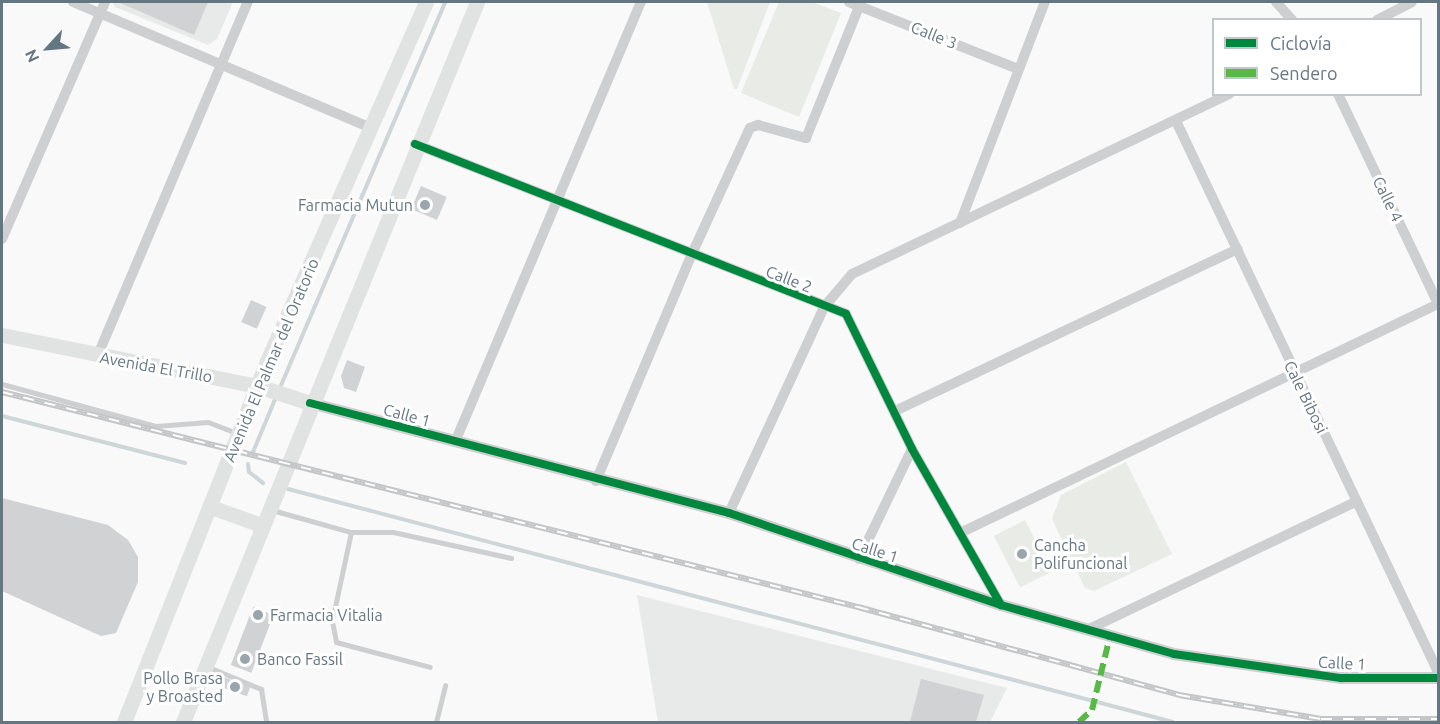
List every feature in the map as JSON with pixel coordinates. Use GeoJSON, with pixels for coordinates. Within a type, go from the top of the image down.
{"type":"FeatureCollection","features":[{"type":"Feature","properties":{"kind":"main road","name":"Avenida El Palmar del Oratorio"},"geometry":{"type":"LineString","coordinates":[[124,723],[215,508],[239,434],[263,387],[426,2]]}},
{"type":"Feature","properties":{"kind":"main road"},"geometry":{"type":"LineString","coordinates":[[183,723],[206,666],[254,523],[268,508],[415,144],[477,2]]}},
{"type":"Feature","properties":{"kind":"main road","name":"Avenida El Trillo"},"geometry":{"type":"LineString","coordinates":[[2,335],[97,357],[263,387],[310,403]]}},
{"type":"Feature","properties":{"kind":"main road"},"geometry":{"type":"LineString","coordinates":[[215,508],[254,523]]}},
{"type":"Feature","properties":{"kind":"street"},"geometry":{"type":"LineString","coordinates":[[72,2],[222,63],[371,128]]}},
{"type":"Feature","properties":{"kind":"street"},"geometry":{"type":"LineString","coordinates":[[2,239],[105,2]]}},
{"type":"Feature","properties":{"kind":"street"},"geometry":{"type":"LineString","coordinates":[[97,357],[248,2]]}},
{"type":"Feature","properties":{"kind":"street"},"geometry":{"type":"LineString","coordinates":[[455,442],[641,2]]}},
{"type":"Feature","properties":{"kind":"street"},"geometry":{"type":"LineString","coordinates":[[960,223],[1045,2]]}},
{"type":"Feature","properties":{"kind":"street"},"geometry":{"type":"LineString","coordinates":[[1381,18],[1412,2]]}},
{"type":"Feature","properties":{"kind":"street"},"geometry":{"type":"LineString","coordinates":[[596,481],[691,255],[750,128],[758,124],[806,138],[857,3]]}},
{"type":"Feature","properties":{"kind":"street","name":"Calle 3"},"geometry":{"type":"LineString","coordinates":[[857,3],[1018,69]]}},
{"type":"Feature","properties":{"kind":"street"},"geometry":{"type":"LineString","coordinates":[[1280,3],[1291,18]]}},
{"type":"Feature","properties":{"kind":"street"},"geometry":{"type":"LineString","coordinates":[[729,513],[824,307],[852,274],[1225,96]]}},
{"type":"Feature","properties":{"kind":"street","name":"Calle 4"},"geometry":{"type":"LineString","coordinates":[[1339,96],[1438,304]]}},
{"type":"Feature","properties":{"kind":"street","name":"Cale Bibosi"},"geometry":{"type":"LineString","coordinates":[[1176,121],[1438,672]]}},
{"type":"Feature","properties":{"kind":"street","name":"Calle 2"},"geometry":{"type":"LineString","coordinates":[[415,144],[558,199],[850,318],[912,449],[1001,605]]}},
{"type":"Feature","properties":{"kind":"street"},"geometry":{"type":"LineString","coordinates":[[895,411],[1238,249]]}},
{"type":"Feature","properties":{"kind":"street"},"geometry":{"type":"LineString","coordinates":[[960,533],[1438,304]]}},
{"type":"Feature","properties":{"kind":"street","name":"Calle 1"},"geometry":{"type":"LineString","coordinates":[[310,403],[596,481],[729,513],[859,559],[1001,605],[1174,654],[1279,671],[1341,678],[1438,678]]}},
{"type":"Feature","properties":{"kind":"street"},"geometry":{"type":"LineString","coordinates":[[859,559],[912,449]]}},
{"type":"Feature","properties":{"kind":"street"},"geometry":{"type":"LineString","coordinates":[[1087,630],[1356,501]]}},
{"type":"Feature","properties":{"kind":"lane"},"geometry":{"type":"LineString","coordinates":[[2,384],[156,426],[208,422],[239,434]]}},
{"type":"Feature","properties":{"kind":"lane"},"geometry":{"type":"LineString","coordinates":[[268,508],[351,532],[393,532],[510,558]]}},
{"type":"Feature","properties":{"kind":"lane"},"geometry":{"type":"LineString","coordinates":[[351,532],[332,621],[336,642],[430,667]]}},
{"type":"Feature","properties":{"kind":"lane"},"geometry":{"type":"LineString","coordinates":[[206,666],[261,689],[265,722]]}},
{"type":"Feature","properties":{"kind":"lane"},"geometry":{"type":"LineString","coordinates":[[436,723],[445,685]]}},
{"type":"Feature","properties":{"kind":"shaded area"},"geometry":{"type":"Polygon","coordinates":[[[112,2],[233,2],[217,39],[208,45],[115,7],[112,2]]]}},
{"type":"Feature","properties":{"kind":"shaded area"},"geometry":{"type":"Polygon","coordinates":[[[707,2],[770,2],[737,89],[734,89],[707,2]]]}},
{"type":"Feature","properties":{"kind":"shaded area"},"geometry":{"type":"Polygon","coordinates":[[[779,2],[812,2],[841,13],[799,117],[741,93],[779,2]]]}},
{"type":"Feature","properties":{"kind":"shaded area"},"geometry":{"type":"Polygon","coordinates":[[[1126,462],[1172,554],[1094,591],[1085,588],[1052,519],[1061,495],[1126,462]]]}},
{"type":"Feature","properties":{"kind":"shaded area","name":"Cancha Polifuncional"},"geometry":{"type":"Polygon","coordinates":[[[1025,520],[1051,572],[1020,588],[994,536],[1025,520]]]}},
{"type":"Feature","properties":{"kind":"shaded area"},"geometry":{"type":"Polygon","coordinates":[[[637,595],[1007,688],[990,722],[658,722],[637,595]]]}},
{"type":"Feature","properties":{"kind":"building"},"geometry":{"type":"Polygon","coordinates":[[[118,2],[208,2],[194,35],[118,2]]]}},
{"type":"Feature","properties":{"kind":"building"},"geometry":{"type":"Polygon","coordinates":[[[421,186],[447,197],[437,220],[411,209],[421,186]]]}},
{"type":"Feature","properties":{"kind":"building"},"geometry":{"type":"Polygon","coordinates":[[[251,300],[267,307],[257,329],[241,322],[251,300]]]}},
{"type":"Feature","properties":{"kind":"building"},"geometry":{"type":"Polygon","coordinates":[[[347,360],[365,367],[356,392],[344,388],[341,376],[347,360]]]}},
{"type":"Feature","properties":{"kind":"building"},"geometry":{"type":"Polygon","coordinates":[[[2,498],[108,525],[128,540],[138,557],[138,582],[116,633],[101,636],[2,591],[2,498]]]}},
{"type":"Feature","properties":{"kind":"building"},"geometry":{"type":"Polygon","coordinates":[[[253,607],[274,615],[251,673],[231,665],[253,607]]]}},
{"type":"Feature","properties":{"kind":"building","name":"Pollo Brasa y Broasted"},"geometry":{"type":"Polygon","coordinates":[[[223,677],[250,687],[247,696],[220,686],[223,677]]]}},
{"type":"Feature","properties":{"kind":"building"},"geometry":{"type":"Polygon","coordinates":[[[921,679],[984,695],[976,722],[910,722],[921,679]]]}},
{"type":"Feature","properties":{"kind":"waterway"},"geometry":{"type":"LineString","coordinates":[[279,390],[445,2]]}},
{"type":"Feature","properties":{"kind":"waterway"},"geometry":{"type":"LineString","coordinates":[[253,452],[276,397]]}},
{"type":"Feature","properties":{"kind":"waterway"},"geometry":{"type":"LineString","coordinates":[[2,416],[185,463]]}},
{"type":"Feature","properties":{"kind":"waterway"},"geometry":{"type":"LineString","coordinates":[[248,464],[249,472],[263,483]]}},
{"type":"Feature","properties":{"kind":"waterway"},"geometry":{"type":"LineString","coordinates":[[288,489],[1173,722]]}},
{"type":"Feature","properties":{"kind":"railway"},"geometry":{"type":"LineString","coordinates":[[2,392],[858,607],[1179,695],[1321,719],[1438,719]]}},
{"type":"Feature","properties":{"kind":"marked path"},"geometry":{"type":"LineString","coordinates":[[1079,722],[1092,710],[1110,636]]}},
{"type":"Feature","properties":{"kind":"cycle path"},"geometry":{"type":"LineString","coordinates":[[415,144],[846,314],[912,449],[1001,605]]}},
{"type":"Feature","properties":{"kind":"cycle path"},"geometry":{"type":"LineString","coordinates":[[310,403],[729,513],[1001,605],[1174,654],[1341,678],[1438,678]]}},
{"type":"Feature","properties":{"kind":"place","name":"Farmacia Mutun"},"geometry":{"type":"Point","coordinates":[425,205]}},
{"type":"Feature","properties":{"kind":"place","name":"Cancha Polifuncional"},"geometry":{"type":"Point","coordinates":[1022,554]}},
{"type":"Feature","properties":{"kind":"place","name":"Farmacia Vitalia"},"geometry":{"type":"Point","coordinates":[258,615]}},
{"type":"Feature","properties":{"kind":"place","name":"Banco Fassil"},"geometry":{"type":"Point","coordinates":[245,659]}},
{"type":"Feature","properties":{"kind":"place","name":"Pollo Brasa y Broasted"},"geometry":{"type":"Point","coordinates":[235,687]}}]}
